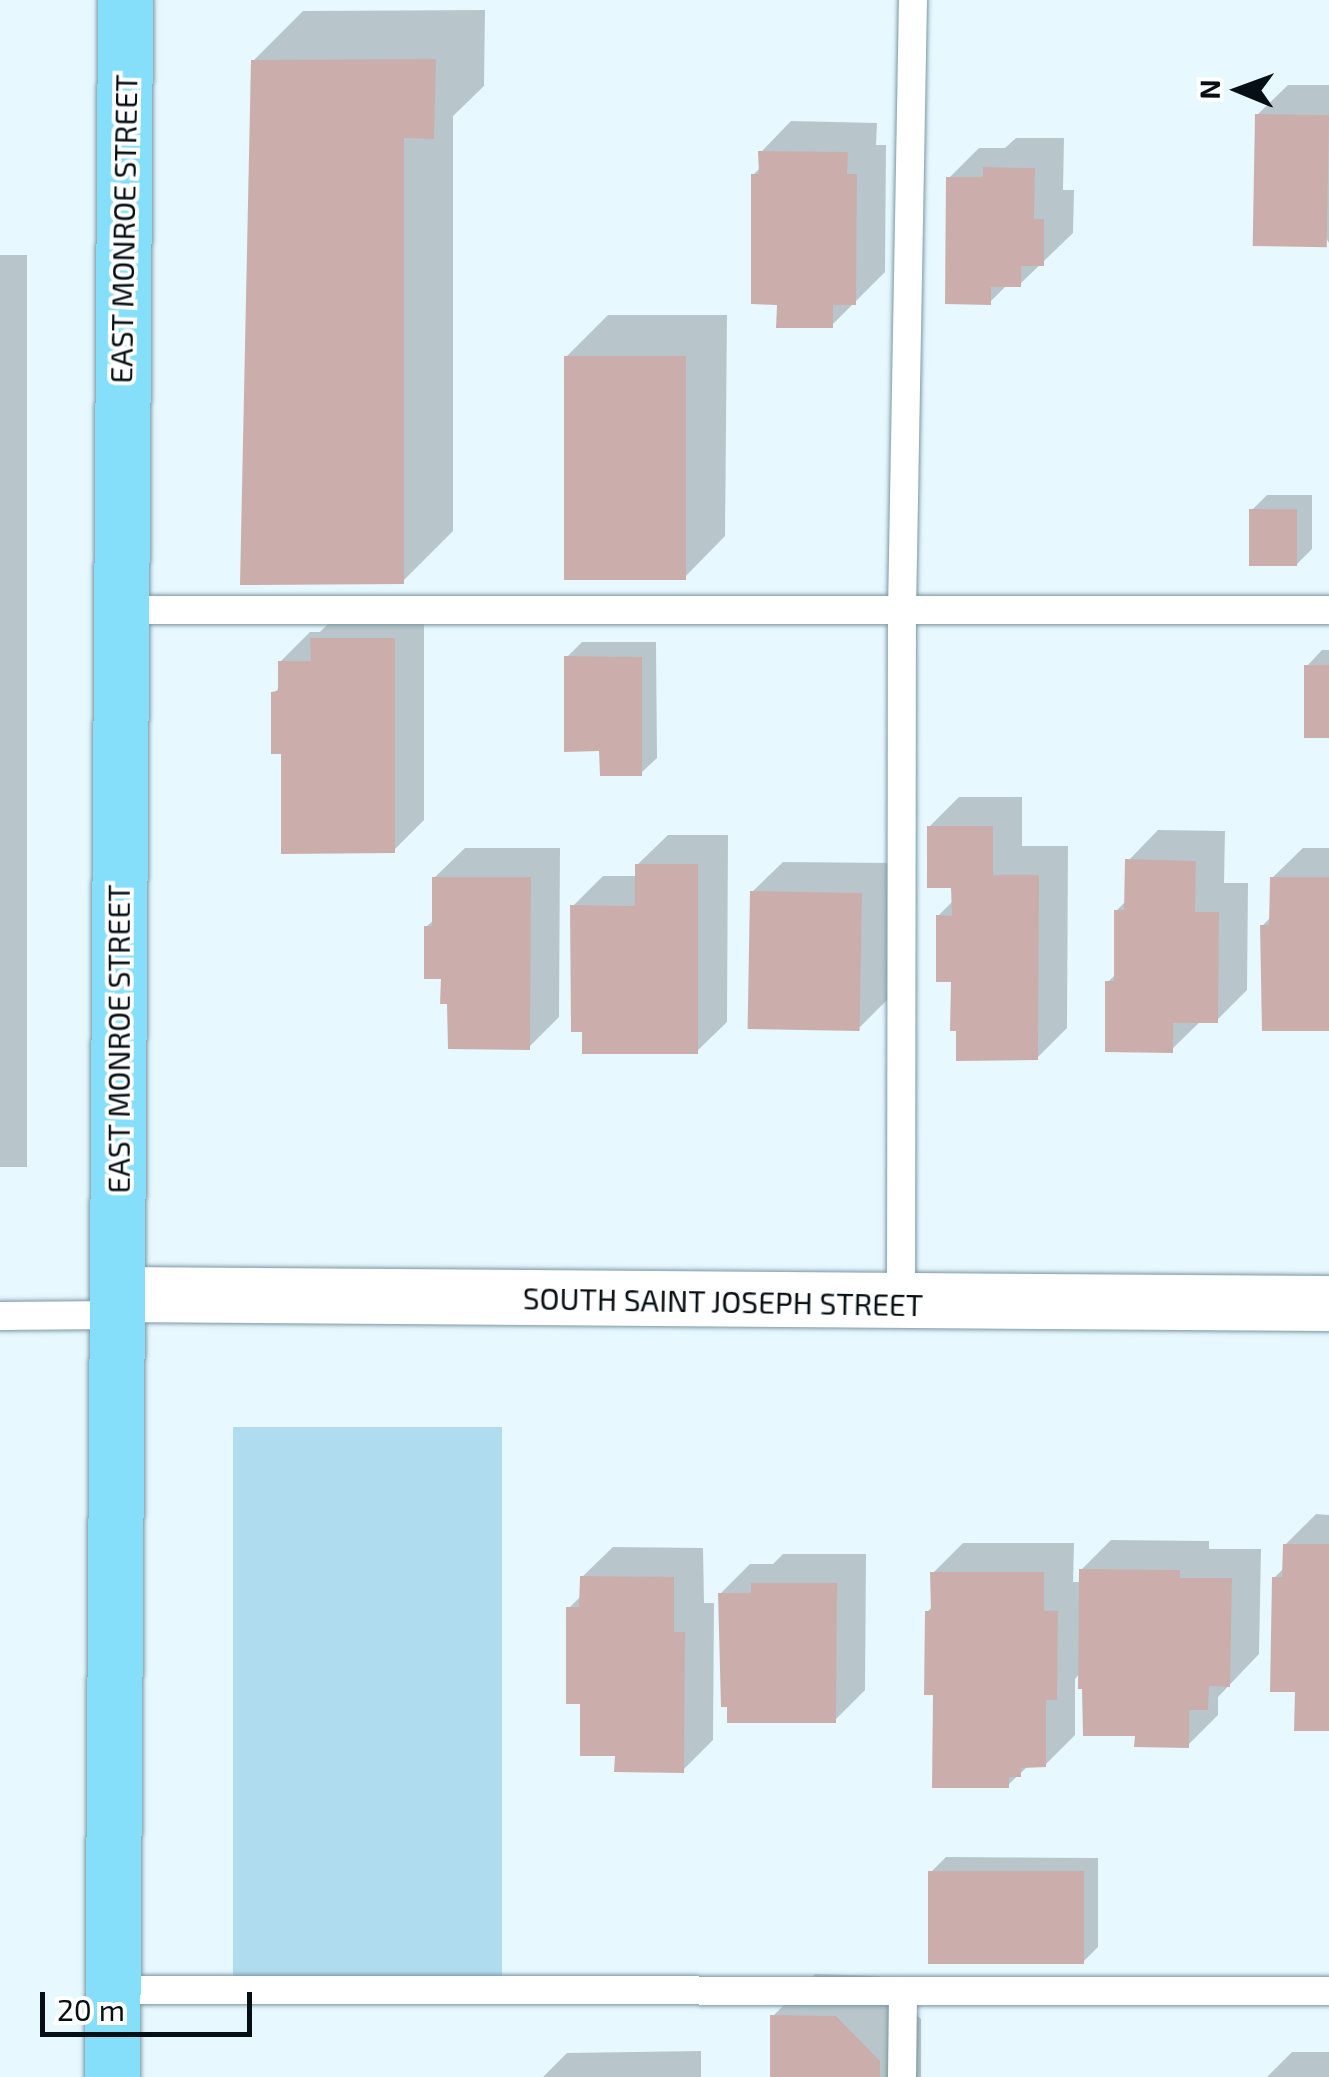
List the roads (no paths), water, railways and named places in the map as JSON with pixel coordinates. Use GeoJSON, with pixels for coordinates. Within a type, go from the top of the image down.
{"type":"FeatureCollection","features":[{"type":"Feature","properties":{"kind":"main road","name":"EAST MONROE STREET"},"geometry":{"type":"LineString","coordinates":[[112,2077],[125,0]]}},
{"type":"Feature","properties":{"kind":"street","name":"SOUTH SAINT JOSEPH STREET"},"geometry":{"type":"LineString","coordinates":[[117,1304],[1329,1303]]}},
{"type":"Feature","properties":{"kind":"lane"},"geometry":{"type":"LineString","coordinates":[[900,1303],[902,610],[913,0]]}},
{"type":"Feature","properties":{"kind":"lane"},"geometry":{"type":"LineString","coordinates":[[120,610],[1329,610]]}},
{"type":"Feature","properties":{"kind":"lane"},"geometry":{"type":"LineString","coordinates":[[0,1316],[117,1304]]}},
{"type":"Feature","properties":{"kind":"lane"},"geometry":{"type":"LineString","coordinates":[[114,1990],[1329,1991]]}},
{"type":"Feature","properties":{"kind":"lane"},"geometry":{"type":"LineString","coordinates":[[902,2077],[903,1991]]}}]}
